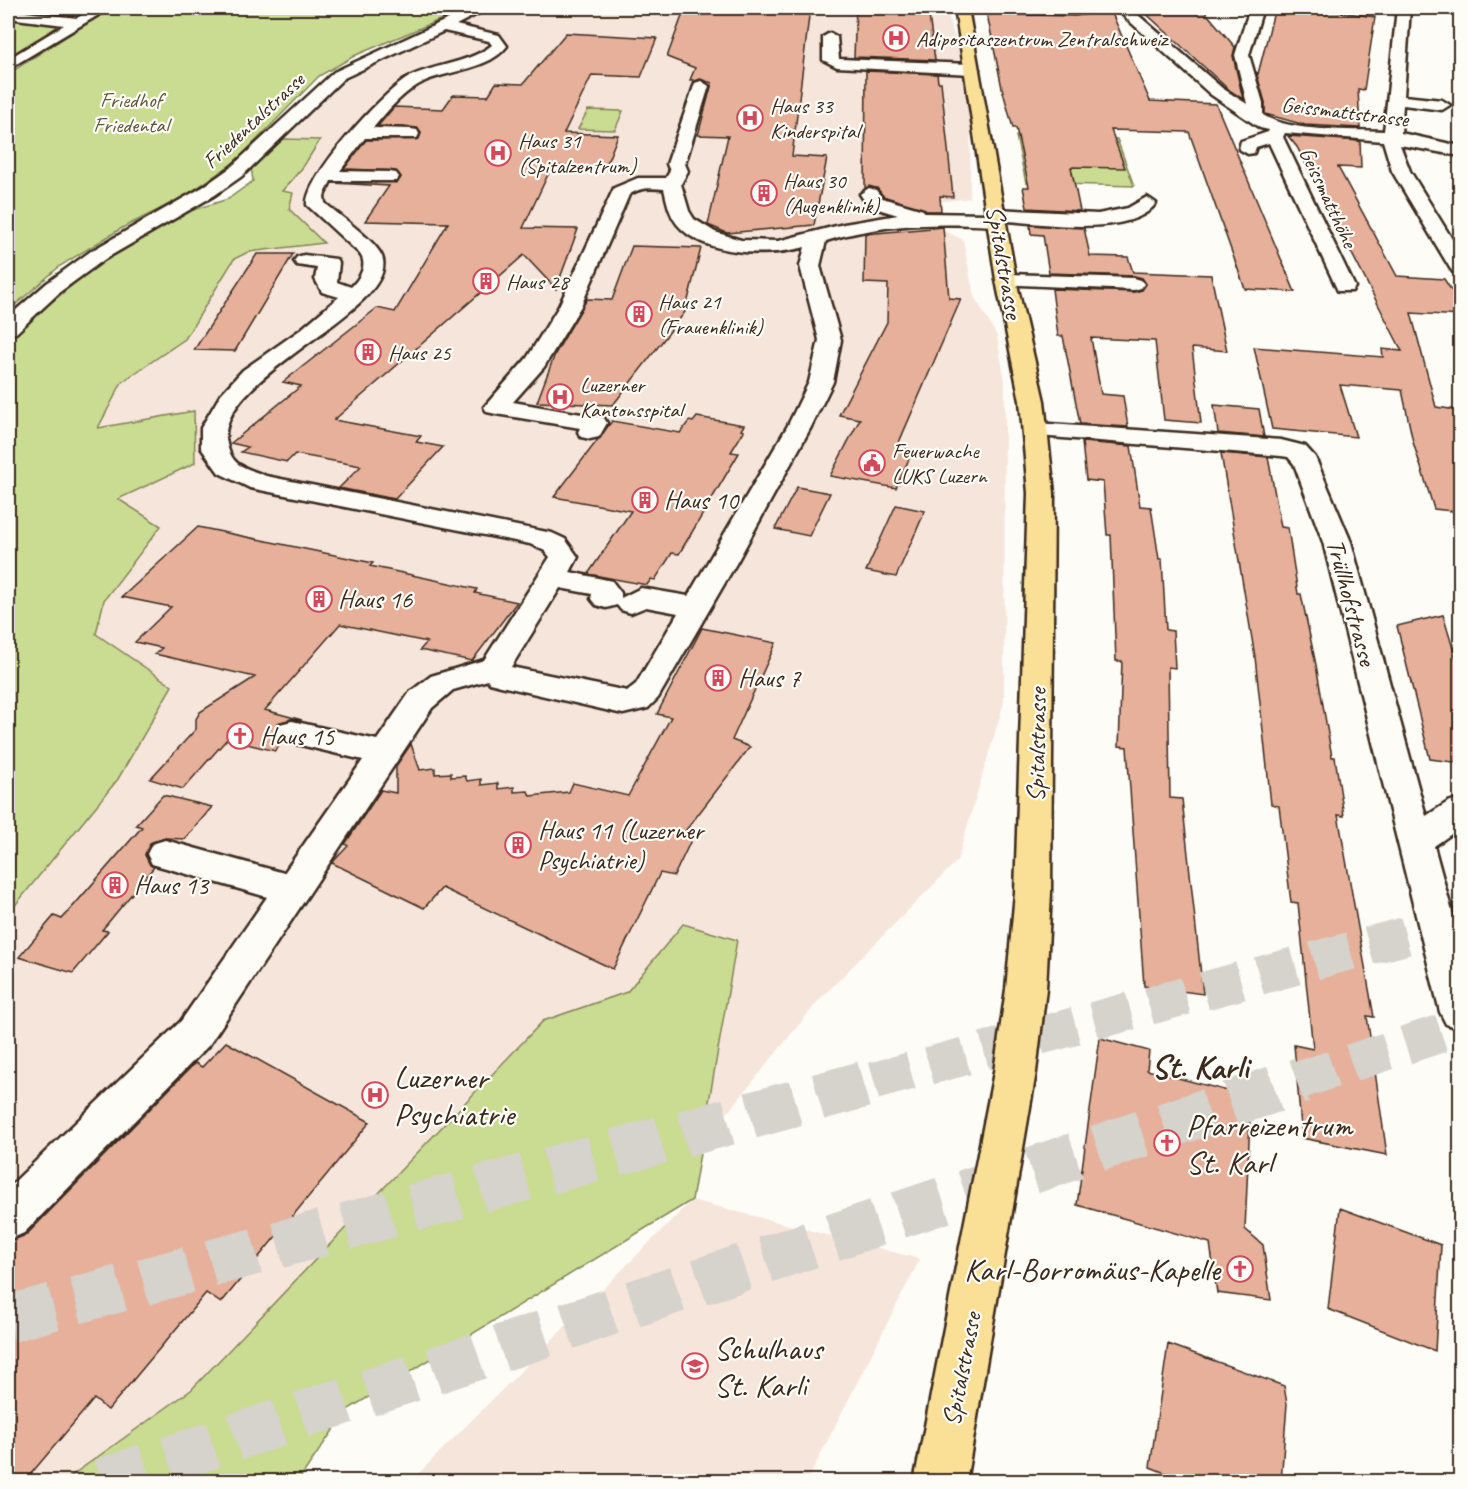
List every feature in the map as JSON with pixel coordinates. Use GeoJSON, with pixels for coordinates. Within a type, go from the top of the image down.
{"type":"FeatureCollection","features":[{"type":"Feature","properties":{"kind":"main road","name":"Spitalstrasse"},"geometry":{"type":"LineString","coordinates":[[939,1482],[995,1186],[1015,1072],[1026,989],[1033,894],[1041,493],[1035,430],[994,218],[962,8]]}},
{"type":"Feature","properties":{"kind":"street"},"geometry":{"type":"LineString","coordinates":[[8,65],[103,8]]}},
{"type":"Feature","properties":{"kind":"street","name":"Friedentalstrasse"},"geometry":{"type":"LineString","coordinates":[[8,328],[54,287],[98,255],[209,191],[236,171],[339,75],[483,8]]}},
{"type":"Feature","properties":{"kind":"street","name":"Geissmattstrasse"},"geometry":{"type":"LineString","coordinates":[[1122,8],[1216,91],[1276,132],[1396,113],[1461,152]]}},
{"type":"Feature","properties":{"kind":"street"},"geometry":{"type":"LineString","coordinates":[[1255,117],[1255,104],[1242,55],[1257,8]]}},
{"type":"Feature","properties":{"kind":"street"},"geometry":{"type":"LineString","coordinates":[[1404,8],[1393,152],[1401,171],[1461,268]]}},
{"type":"Feature","properties":{"kind":"street"},"geometry":{"type":"LineString","coordinates":[[8,14],[44,20],[78,22]]}},
{"type":"Feature","properties":{"kind":"street"},"geometry":{"type":"LineString","coordinates":[[364,152],[390,99],[412,81],[489,54],[500,46],[494,38],[441,26]]}},
{"type":"Feature","properties":{"kind":"street"},"geometry":{"type":"LineString","coordinates":[[830,37],[830,60],[837,63],[971,69]]}},
{"type":"Feature","properties":{"kind":"street"},"geometry":{"type":"LineString","coordinates":[[929,82],[932,73],[948,68]]}},
{"type":"Feature","properties":{"kind":"street"},"geometry":{"type":"LineString","coordinates":[[701,86],[676,164],[675,178],[682,217],[706,236],[755,248],[780,248],[865,224],[930,217],[1101,220],[1125,216],[1147,203]]}},
{"type":"Feature","properties":{"kind":"street"},"geometry":{"type":"LineString","coordinates":[[1396,113],[1437,100]]}},
{"type":"Feature","properties":{"kind":"street"},"geometry":{"type":"LineString","coordinates":[[1248,149],[1247,145],[1253,141],[1276,132]]}},
{"type":"Feature","properties":{"kind":"street","name":"Geissmatthöhe"},"geometry":{"type":"LineString","coordinates":[[1276,132],[1345,288]]}},
{"type":"Feature","properties":{"kind":"street"},"geometry":{"type":"LineString","coordinates":[[8,1218],[195,1034],[275,934],[292,890],[421,700],[442,683],[495,667],[554,578],[564,557],[559,547],[547,540],[259,482],[228,468],[214,448],[213,428],[229,399],[251,375],[308,335],[364,286],[374,268],[373,257],[316,205],[315,196],[364,152],[411,134]]}},
{"type":"Feature","properties":{"kind":"street"},"geometry":{"type":"LineString","coordinates":[[364,152],[390,177]]}},
{"type":"Feature","properties":{"kind":"street"},"geometry":{"type":"LineString","coordinates":[[590,432],[595,423],[496,406],[536,362],[570,306],[621,192],[627,186],[675,178]]}},
{"type":"Feature","properties":{"kind":"street"},"geometry":{"type":"LineString","coordinates":[[869,194],[875,201],[897,210],[930,217]]}},
{"type":"Feature","properties":{"kind":"street"},"geometry":{"type":"LineString","coordinates":[[495,667],[501,676],[623,703],[636,700],[647,691],[793,437],[821,382],[830,340],[810,266],[817,239]]}},
{"type":"Feature","properties":{"kind":"street"},"geometry":{"type":"LineString","coordinates":[[304,261],[328,263],[324,276],[330,289],[355,294]]}},
{"type":"Feature","properties":{"kind":"street"},"geometry":{"type":"LineString","coordinates":[[1006,280],[1134,284]]}},
{"type":"Feature","properties":{"kind":"street","name":"Trüllhofstrasse"},"geometry":{"type":"LineString","coordinates":[[1035,430],[1296,451],[1306,462],[1337,542],[1461,1012]]}},
{"type":"Feature","properties":{"kind":"street"},"geometry":{"type":"LineString","coordinates":[[554,578],[602,587],[618,601],[641,597],[697,606]]}},
{"type":"Feature","properties":{"kind":"street"},"geometry":{"type":"LineString","coordinates":[[292,732],[385,753]]}},
{"type":"Feature","properties":{"kind":"street"},"geometry":{"type":"LineString","coordinates":[[1417,840],[1461,811]]}},
{"type":"Feature","properties":{"kind":"street"},"geometry":{"type":"LineString","coordinates":[[165,854],[292,890]]}},
{"type":"Feature","properties":{"kind":"shaded area"},"geometry":{"type":"Polygon","coordinates":[[[490,8],[946,8],[971,92],[970,198],[924,204],[922,229],[947,232],[963,240],[974,296],[997,336],[1005,381],[1004,702],[957,861],[819,1000],[664,1191],[111,1481],[8,1482],[8,914],[118,779],[172,686],[96,635],[104,600],[160,526],[118,499],[195,463],[194,412],[98,428],[122,382],[185,339],[234,259],[248,252],[323,243],[289,209],[282,191],[303,167],[320,140],[284,139],[336,86],[436,32],[490,8]]]}},
{"type":"Feature","properties":{"kind":"shaded area","name":"Schulhaus St. Karli"},"geometry":{"type":"Polygon","coordinates":[[[692,1200],[920,1259],[807,1481],[411,1481],[692,1200]]]}},
{"type":"Feature","properties":{"kind":"green space","name":"Friedhof Friedental"},"geometry":{"type":"Polygon","coordinates":[[[110,8],[468,8],[356,55],[319,76],[236,161],[182,198],[122,228],[60,266],[8,311],[8,74],[110,8]]]}},
{"type":"Feature","properties":{"kind":"green space"},"geometry":{"type":"Polygon","coordinates":[[[8,16],[63,25],[8,61],[8,16]]]}},
{"type":"Feature","properties":{"kind":"green space"},"geometry":{"type":"Polygon","coordinates":[[[588,110],[623,111],[615,130],[578,129],[588,110]]]}},
{"type":"Feature","properties":{"kind":"green space"},"geometry":{"type":"Polygon","coordinates":[[[1016,136],[1117,139],[1134,186],[1026,183],[1016,136]]]}},
{"type":"Feature","properties":{"kind":"green space"},"geometry":{"type":"Polygon","coordinates":[[[284,139],[320,140],[303,167],[282,191],[293,193],[289,209],[324,243],[248,252],[234,259],[185,339],[122,382],[98,428],[194,411],[195,463],[118,499],[161,526],[104,600],[96,634],[172,686],[118,779],[8,914],[8,339],[101,261],[180,214],[228,199],[253,181],[251,167],[284,139]]]}},
{"type":"Feature","properties":{"kind":"green space"},"geometry":{"type":"Polygon","coordinates":[[[683,924],[737,940],[692,1200],[347,1410],[298,1481],[64,1481],[191,1390],[543,1021],[627,992],[683,924]]]}},
{"type":"Feature","properties":{"kind":"building"},"geometry":{"type":"Polygon","coordinates":[[[685,8],[810,8],[792,156],[827,158],[814,225],[727,233],[708,225],[728,136],[698,135],[712,83],[700,79],[693,82],[690,80],[695,68],[667,57],[685,8]]]}},
{"type":"Feature","properties":{"kind":"building"},"geometry":{"type":"Polygon","coordinates":[[[856,8],[928,8],[935,60],[854,57],[856,8]]]}},
{"type":"Feature","properties":{"kind":"building"},"geometry":{"type":"Polygon","coordinates":[[[1140,8],[1202,8],[1235,47],[1233,56],[1243,99],[1228,89],[1140,8]]]}},
{"type":"Feature","properties":{"kind":"building"},"geometry":{"type":"Polygon","coordinates":[[[1275,8],[1312,8],[1375,17],[1364,90],[1358,89],[1360,128],[1305,125],[1265,114],[1265,102],[1256,72],[1258,74],[1275,8]]]}},
{"type":"Feature","properties":{"kind":"building"},"geometry":{"type":"Polygon","coordinates":[[[1111,11],[1150,101],[1216,104],[1295,292],[1245,289],[1189,132],[1111,130],[1125,168],[1071,167],[1080,211],[1027,208],[1023,187],[1029,187],[1016,128],[1013,128],[1002,88],[987,14],[1075,16],[1111,11]]]}},
{"type":"Feature","properties":{"kind":"building"},"geometry":{"type":"Polygon","coordinates":[[[566,33],[657,38],[641,77],[592,75],[564,133],[618,135],[605,168],[552,166],[523,228],[578,229],[556,289],[524,255],[334,420],[421,436],[416,442],[443,447],[395,499],[339,488],[361,466],[295,454],[287,462],[241,452],[248,447],[231,443],[301,386],[283,382],[377,308],[395,312],[448,223],[365,221],[389,186],[332,183],[398,182],[401,177],[396,171],[344,169],[366,140],[419,139],[421,133],[417,128],[378,126],[394,107],[443,109],[453,95],[488,96],[496,83],[523,84],[566,33]]]}},
{"type":"Feature","properties":{"kind":"building"},"geometry":{"type":"Polygon","coordinates":[[[866,71],[937,74],[938,82],[941,82],[953,197],[940,196],[941,211],[926,211],[883,196],[877,188],[865,188],[866,71]]]}},
{"type":"Feature","properties":{"kind":"building"},"geometry":{"type":"Polygon","coordinates":[[[1288,136],[1360,141],[1361,168],[1338,167],[1397,276],[1444,279],[1461,305],[1461,316],[1411,313],[1436,407],[1457,410],[1461,424],[1461,512],[1434,509],[1413,442],[1402,390],[1340,385],[1356,437],[1272,429],[1254,347],[1383,357],[1382,349],[1402,351],[1297,147],[1288,136]]]}},
{"type":"Feature","properties":{"kind":"building"},"geometry":{"type":"Polygon","coordinates":[[[1030,225],[1084,228],[1090,256],[1128,257],[1133,272],[1211,275],[1227,351],[1192,348],[1201,423],[1164,420],[1155,341],[1091,338],[1101,394],[1123,396],[1128,427],[1080,424],[1063,336],[1058,336],[1052,289],[1134,292],[1142,290],[1146,284],[1142,278],[1134,276],[1049,273],[1043,235],[1031,234],[1030,225]]]}},
{"type":"Feature","properties":{"kind":"building"},"geometry":{"type":"Polygon","coordinates":[[[943,227],[949,298],[961,299],[897,447],[913,450],[896,488],[830,476],[860,419],[839,415],[887,322],[888,284],[864,283],[865,234],[943,227]]]}},
{"type":"Feature","properties":{"kind":"building","name":"Haus 21 (Frauenklinik)"},"geometry":{"type":"Polygon","coordinates":[[[632,246],[701,248],[685,312],[613,405],[537,402],[555,354],[587,299],[612,300],[632,246]]]}},
{"type":"Feature","properties":{"kind":"building"},"geometry":{"type":"Polygon","coordinates":[[[257,254],[293,254],[235,351],[194,350],[257,254]]]}},
{"type":"Feature","properties":{"kind":"building"},"geometry":{"type":"Polygon","coordinates":[[[1214,405],[1259,409],[1264,437],[1218,433],[1214,405]]]}},
{"type":"Feature","properties":{"kind":"building","name":"Haus 10"},"geometry":{"type":"Polygon","coordinates":[[[697,417],[744,425],[741,430],[744,431],[731,452],[739,453],[679,554],[672,553],[655,580],[651,579],[647,585],[588,574],[631,511],[554,497],[612,421],[680,433],[689,421],[693,422],[697,417]]]}},
{"type":"Feature","properties":{"kind":"building"},"geometry":{"type":"Polygon","coordinates":[[[1082,442],[1131,446],[1140,506],[1151,507],[1159,559],[1162,559],[1166,630],[1173,631],[1175,668],[1168,667],[1170,798],[1182,799],[1203,994],[1144,986],[1127,747],[1119,746],[1122,661],[1116,661],[1111,535],[1107,535],[1103,482],[1086,480],[1082,442]]]}},
{"type":"Feature","properties":{"kind":"building"},"geometry":{"type":"Polygon","coordinates":[[[1221,453],[1268,457],[1281,527],[1288,528],[1298,594],[1301,594],[1316,665],[1332,757],[1335,757],[1344,816],[1338,815],[1374,1017],[1367,1016],[1387,1155],[1302,1138],[1294,1045],[1313,1049],[1298,903],[1291,902],[1279,806],[1271,804],[1255,657],[1221,453]]]}},
{"type":"Feature","properties":{"kind":"building"},"geometry":{"type":"Polygon","coordinates":[[[797,487],[830,493],[809,536],[775,529],[797,487]]]}},
{"type":"Feature","properties":{"kind":"building"},"geometry":{"type":"Polygon","coordinates":[[[896,505],[925,511],[896,577],[866,571],[896,505]]]}},
{"type":"Feature","properties":{"kind":"building","name":"Haus 16"},"geometry":{"type":"Polygon","coordinates":[[[198,527],[373,563],[370,566],[477,589],[475,593],[517,602],[472,661],[420,650],[427,642],[340,624],[265,710],[302,720],[291,719],[278,723],[274,733],[278,741],[282,743],[275,751],[227,739],[183,789],[150,779],[196,729],[196,719],[200,712],[255,677],[155,654],[162,648],[135,642],[171,607],[122,597],[198,527]]]}},
{"type":"Feature","properties":{"kind":"building"},"geometry":{"type":"Polygon","coordinates":[[[1443,615],[1461,675],[1461,763],[1430,759],[1397,626],[1443,615]]]}},
{"type":"Feature","properties":{"kind":"building","name":"Haus 11 (Luzerner Psychiatrie)"},"geometry":{"type":"Polygon","coordinates":[[[702,628],[776,643],[732,740],[750,747],[683,834],[693,836],[674,876],[660,873],[613,969],[442,888],[424,908],[332,863],[348,846],[345,844],[381,790],[396,793],[396,766],[411,744],[420,770],[435,768],[435,774],[451,773],[451,777],[465,776],[467,781],[481,779],[481,785],[498,783],[498,789],[514,787],[514,792],[528,791],[530,796],[569,792],[573,783],[628,796],[671,717],[657,714],[702,628]]]}},
{"type":"Feature","properties":{"kind":"building","name":"Haus 13"},"geometry":{"type":"Polygon","coordinates":[[[163,795],[212,807],[185,839],[164,838],[150,843],[145,855],[150,865],[154,867],[102,930],[108,931],[73,973],[19,957],[54,916],[62,919],[142,827],[136,825],[163,795]]]}},
{"type":"Feature","properties":{"kind":"building","name":"Pfarreizentrum St. Karl"},"geometry":{"type":"Polygon","coordinates":[[[1100,1038],[1149,1051],[1147,1070],[1251,1097],[1245,1229],[1263,1245],[1271,1300],[1217,1293],[1210,1243],[1077,1205],[1100,1038]]]}},
{"type":"Feature","properties":{"kind":"building"},"geometry":{"type":"Polygon","coordinates":[[[226,1042],[370,1122],[221,1303],[206,1293],[108,1410],[94,1399],[24,1482],[8,1482],[8,1242],[26,1235],[195,1063],[202,1067],[226,1042]]]}},
{"type":"Feature","properties":{"kind":"building"},"geometry":{"type":"Polygon","coordinates":[[[1340,1208],[1441,1245],[1435,1351],[1328,1309],[1340,1208]]]}},
{"type":"Feature","properties":{"kind":"building"},"geometry":{"type":"Polygon","coordinates":[[[1168,1344],[1284,1386],[1287,1404],[1281,1482],[1188,1482],[1150,1467],[1168,1344]]]}},
{"type":"Feature","properties":{"kind":"tunnel"},"geometry":{"type":"LineString","coordinates":[[874,1081],[1460,921]]}},
{"type":"Feature","properties":{"kind":"tunnel"},"geometry":{"type":"LineString","coordinates":[[1297,1081],[1460,1027]]}},
{"type":"Feature","properties":{"kind":"tunnel"},"geometry":{"type":"LineString","coordinates":[[8,1319],[880,1080]]}},
{"type":"Feature","properties":{"kind":"tunnel"},"geometry":{"type":"LineString","coordinates":[[102,1482],[1302,1080]]}},
{"type":"Feature","properties":{"kind":"place","name":"Adipositaszentrum Zentralschweiz"},"geometry":{"type":"Point","coordinates":[896,38]}},
{"type":"Feature","properties":{"kind":"place","name":"Haus 33 Kinderspital"},"geometry":{"type":"Point","coordinates":[750,118]}},
{"type":"Feature","properties":{"kind":"place","name":"Haus 31 (Spitalzentrum)"},"geometry":{"type":"Point","coordinates":[498,153]}},
{"type":"Feature","properties":{"kind":"place","name":"Haus 30 (Augenklinik)"},"geometry":{"type":"Point","coordinates":[764,193]}},
{"type":"Feature","properties":{"kind":"place","name":"Haus 28"},"geometry":{"type":"Point","coordinates":[486,281]}},
{"type":"Feature","properties":{"kind":"place","name":"Haus 21 (Frauenklinik)"},"geometry":{"type":"Point","coordinates":[639,314]}},
{"type":"Feature","properties":{"kind":"place","name":"Haus 25"},"geometry":{"type":"Point","coordinates":[368,352]}},
{"type":"Feature","properties":{"kind":"place","name":"Luzerner Kantonsspital"},"geometry":{"type":"Point","coordinates":[560,397]}},
{"type":"Feature","properties":{"kind":"place","name":"Feuerwache LUKS Luzern"},"geometry":{"type":"Point","coordinates":[872,463]}},
{"type":"Feature","properties":{"kind":"place","name":"Haus 10"},"geometry":{"type":"Point","coordinates":[645,500]}},
{"type":"Feature","properties":{"kind":"place","name":"Haus 16"},"geometry":{"type":"Point","coordinates":[319,599]}},
{"type":"Feature","properties":{"kind":"place","name":"Haus 7"},"geometry":{"type":"Point","coordinates":[718,678]}},
{"type":"Feature","properties":{"kind":"place","name":"Haus 15"},"geometry":{"type":"Point","coordinates":[240,736]}},
{"type":"Feature","properties":{"kind":"place","name":"Haus 11 (Luzerner Psychiatrie)"},"geometry":{"type":"Point","coordinates":[518,845]}},
{"type":"Feature","properties":{"kind":"place","name":"Haus 13"},"geometry":{"type":"Point","coordinates":[115,885]}},
{"type":"Feature","properties":{"kind":"place","name":"Luzerner Psychiatrie"},"geometry":{"type":"Point","coordinates":[375,1095]}},
{"type":"Feature","properties":{"kind":"place","name":"Pfarreizentrum St. Karl"},"geometry":{"type":"Point","coordinates":[1167,1143]}},
{"type":"Feature","properties":{"kind":"place","name":"Karl-Borromäus-Kapelle"},"geometry":{"type":"Point","coordinates":[1240,1269]}},
{"type":"Feature","properties":{"kind":"place","name":"Schulhaus St. Karli"},"geometry":{"type":"Point","coordinates":[695,1366]}},
{"type":"Feature","properties":{"kind":"district","name":"St. Karli"},"geometry":{"type":"Point","coordinates":[1200,1066]}}]}
